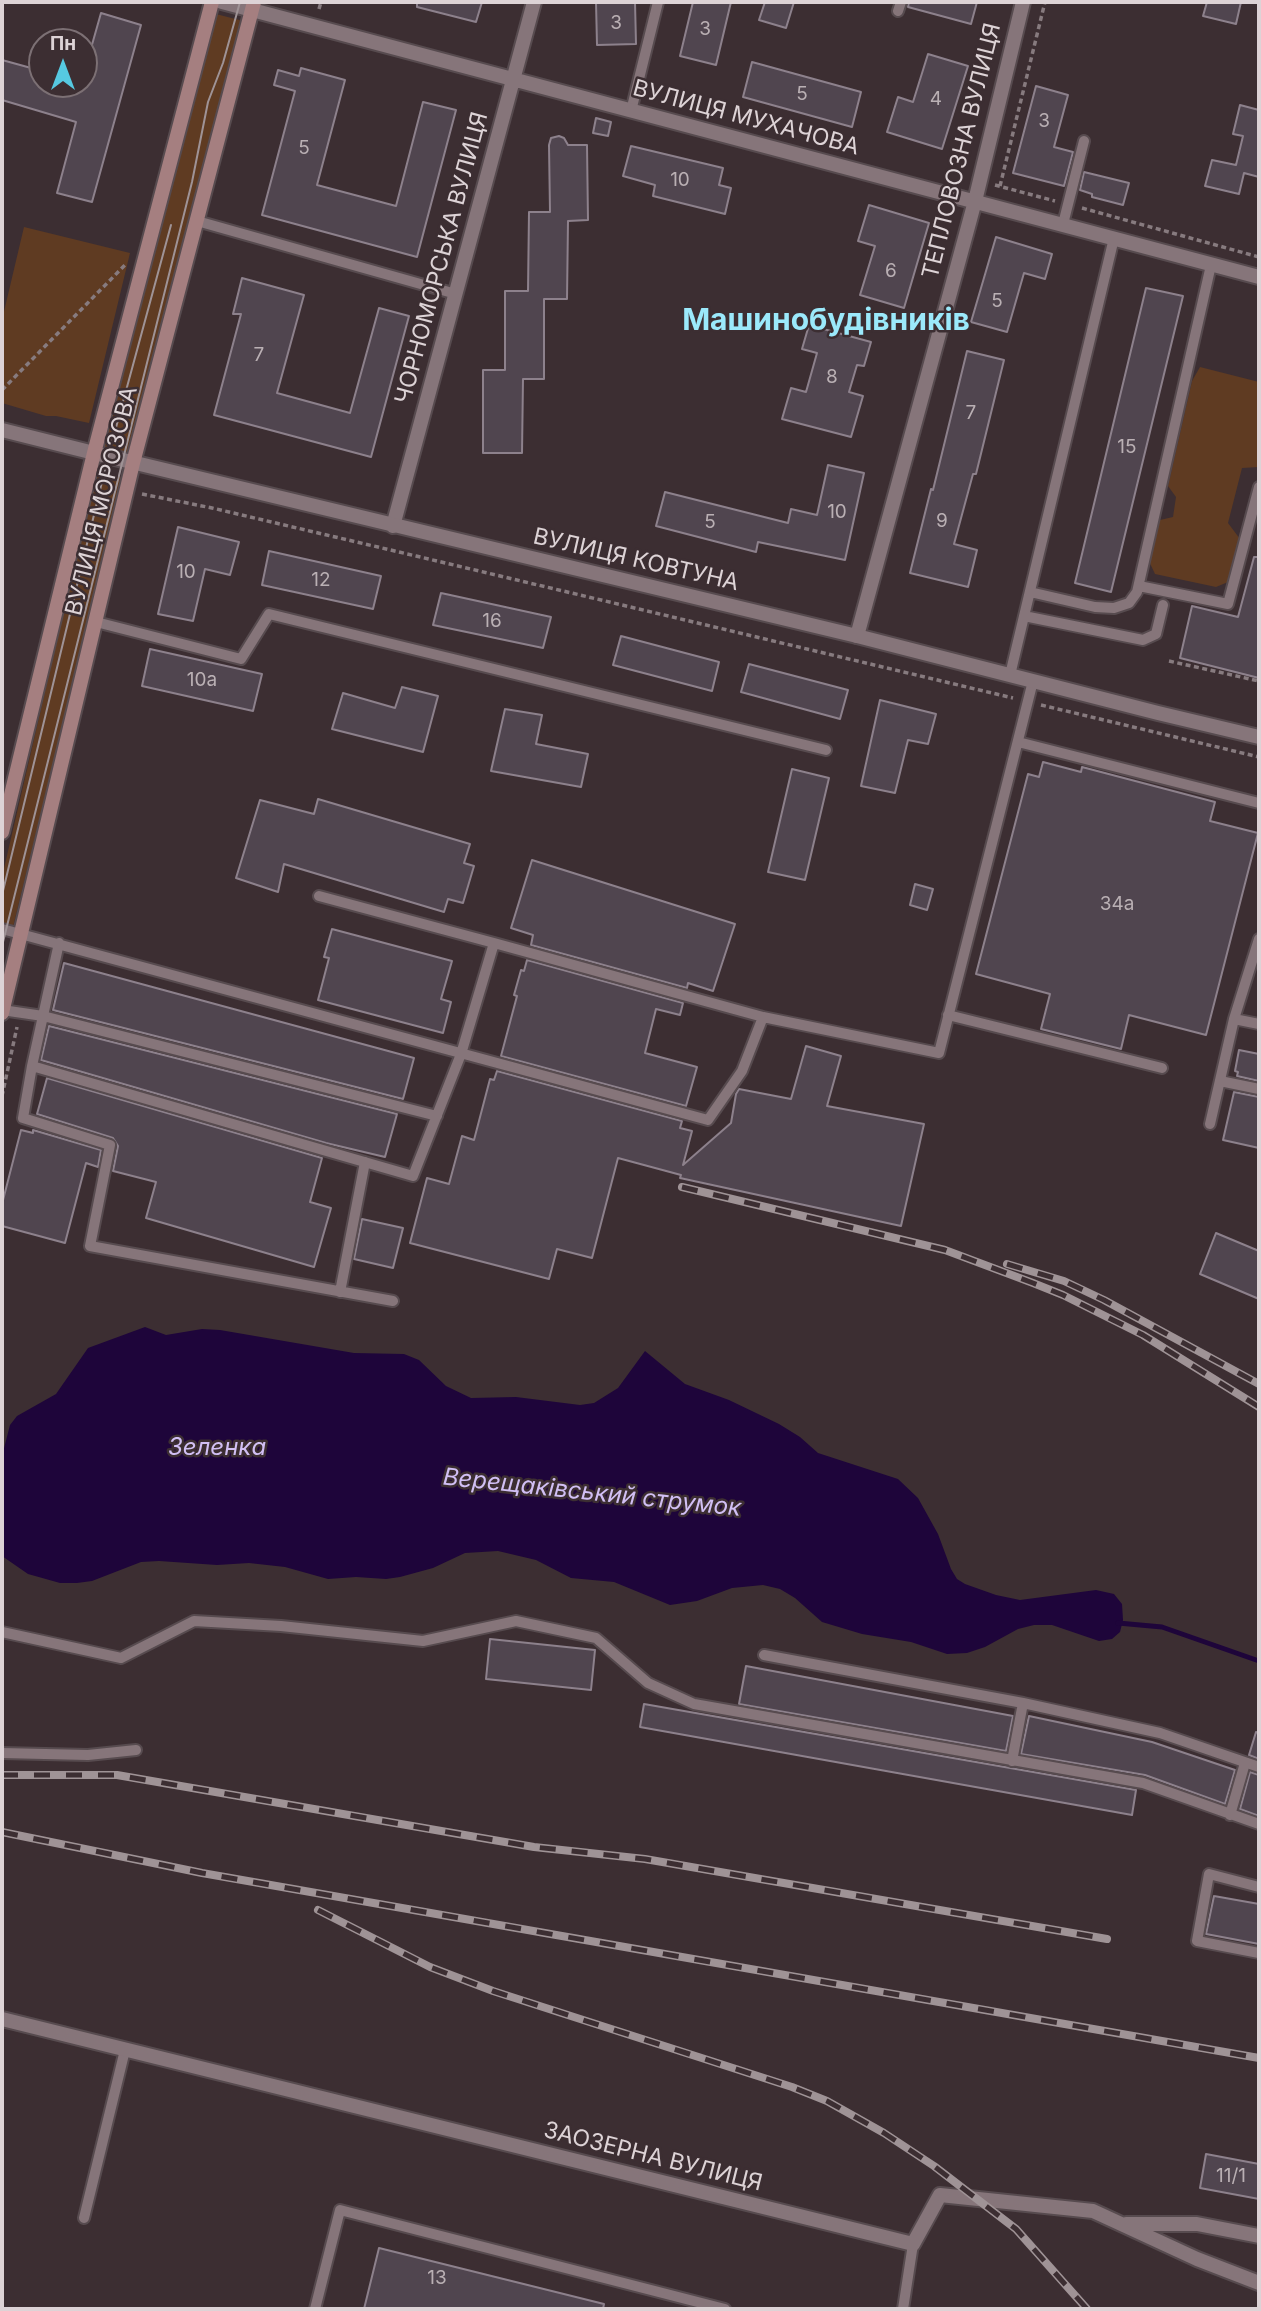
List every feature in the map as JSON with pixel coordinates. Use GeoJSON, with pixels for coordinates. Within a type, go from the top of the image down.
{"type":"FeatureCollection","features":[{"type":"Feature","properties":{"kind":"main road","name":"ВУЛИЦЯ МОРОЗОВА"},"geometry":{"type":"LineString","coordinates":[[2,832],[94,453],[212,2]]}},
{"type":"Feature","properties":{"kind":"main road","name":"ВУЛИЦЯ МОРОЗОВА"},"geometry":{"type":"LineString","coordinates":[[2,1011],[132,463],[253,6]]}},
{"type":"Feature","properties":{"kind":"street","name":"ВУЛИЦЯ МУХАЧОВА"},"geometry":{"type":"LineString","coordinates":[[222,2],[253,6],[514,80],[1259,277]]}},
{"type":"Feature","properties":{"kind":"street","name":"ЧОРНОМОРСЬКА ВУЛИЦЯ"},"geometry":{"type":"LineString","coordinates":[[393,526],[534,2]]}},
{"type":"Feature","properties":{"kind":"street","name":"ТЕПЛОВОЗНА ВУЛИЦЯ"},"geometry":{"type":"LineString","coordinates":[[857,636],[975,201],[1023,2]]}},
{"type":"Feature","properties":{"kind":"street","name":"ВУЛИЦЯ КОВТУНА"},"geometry":{"type":"LineString","coordinates":[[2,430],[857,636],[1259,737]]}},
{"type":"Feature","properties":{"kind":"street","name":"ЗАОЗЕРНА ВУЛИЦЯ"},"geometry":{"type":"LineString","coordinates":[[2,2019],[913,2244]]}},
{"type":"Feature","properties":{"kind":"street"},"geometry":{"type":"LineString","coordinates":[[913,2244],[940,2195],[1093,2211],[1197,2259],[1259,2283]]}},
{"type":"Feature","properties":{"kind":"street"},"geometry":{"type":"LineString","coordinates":[[1121,2224],[1196,2224],[1259,2235]]}},
{"type":"Feature","properties":{"kind":"lane"},"geometry":{"type":"LineString","coordinates":[[631,111],[658,2]]}},
{"type":"Feature","properties":{"kind":"lane"},"geometry":{"type":"LineString","coordinates":[[1063,224],[1084,141]]}},
{"type":"Feature","properties":{"kind":"lane"},"geometry":{"type":"LineString","coordinates":[[197,220],[456,294]]}},
{"type":"Feature","properties":{"kind":"lane"},"geometry":{"type":"LineString","coordinates":[[1010,675],[1114,238]]}},
{"type":"Feature","properties":{"kind":"lane"},"geometry":{"type":"LineString","coordinates":[[1030,592],[1095,607],[1114,608],[1129,603],[1139,586],[1211,265]]}},
{"type":"Feature","properties":{"kind":"lane"},"geometry":{"type":"LineString","coordinates":[[1139,586],[1228,604],[1259,487]]}},
{"type":"Feature","properties":{"kind":"lane"},"geometry":{"type":"LineString","coordinates":[[1024,616],[1143,640],[1156,634],[1163,605]]}},
{"type":"Feature","properties":{"kind":"lane"},"geometry":{"type":"LineString","coordinates":[[96,622],[241,659],[269,614],[826,750]]}},
{"type":"Feature","properties":{"kind":"lane"},"geometry":{"type":"LineString","coordinates":[[319,895],[763,1017],[939,1053],[1033,681]]}},
{"type":"Feature","properties":{"kind":"lane"},"geometry":{"type":"LineString","coordinates":[[1018,742],[1259,803]]}},
{"type":"Feature","properties":{"kind":"lane"},"geometry":{"type":"LineString","coordinates":[[2,929],[708,1120],[742,1071],[763,1017]]}},
{"type":"Feature","properties":{"kind":"lane"},"geometry":{"type":"LineString","coordinates":[[1210,1124],[1234,1019],[1259,939]]}},
{"type":"Feature","properties":{"kind":"lane"},"geometry":{"type":"LineString","coordinates":[[60,943],[23,1118],[110,1145],[90,1246],[393,1301]]}},
{"type":"Feature","properties":{"kind":"lane"},"geometry":{"type":"LineString","coordinates":[[32,1066],[413,1176],[461,1054],[494,943]]}},
{"type":"Feature","properties":{"kind":"lane"},"geometry":{"type":"LineString","coordinates":[[2,1011],[43,1016],[437,1116]]}},
{"type":"Feature","properties":{"kind":"lane"},"geometry":{"type":"LineString","coordinates":[[948,1015],[1162,1068]]}},
{"type":"Feature","properties":{"kind":"lane"},"geometry":{"type":"LineString","coordinates":[[1234,1019],[1259,1024]]}},
{"type":"Feature","properties":{"kind":"lane"},"geometry":{"type":"LineString","coordinates":[[1220,1081],[1259,1089]]}},
{"type":"Feature","properties":{"kind":"lane"},"geometry":{"type":"LineString","coordinates":[[340,1292],[365,1162]]}},
{"type":"Feature","properties":{"kind":"lane"},"geometry":{"type":"LineString","coordinates":[[2,1632],[121,1658],[194,1621],[281,1626],[423,1641],[516,1621],[596,1639],[649,1683],[694,1703],[1143,1783],[1259,1824]]}},
{"type":"Feature","properties":{"kind":"lane"},"geometry":{"type":"LineString","coordinates":[[764,1655],[1023,1703],[1160,1733],[1259,1767]]}},
{"type":"Feature","properties":{"kind":"lane"},"geometry":{"type":"LineString","coordinates":[[1012,1761],[1023,1703]]}},
{"type":"Feature","properties":{"kind":"lane"},"geometry":{"type":"LineString","coordinates":[[2,1753],[89,1755],[136,1750]]}},
{"type":"Feature","properties":{"kind":"lane"},"geometry":{"type":"LineString","coordinates":[[1230,1815],[1245,1763]]}},
{"type":"Feature","properties":{"kind":"lane"},"geometry":{"type":"LineString","coordinates":[[1259,1887],[1209,1874],[1197,1941],[1259,1953]]}},
{"type":"Feature","properties":{"kind":"lane"},"geometry":{"type":"LineString","coordinates":[[84,2218],[125,2050]]}},
{"type":"Feature","properties":{"kind":"lane"},"geometry":{"type":"LineString","coordinates":[[315,2309],[340,2210],[726,2309]]}},
{"type":"Feature","properties":{"kind":"lane"},"geometry":{"type":"LineString","coordinates":[[902,2309],[913,2244]]}},
{"type":"Feature","properties":{"kind":"path"},"geometry":{"type":"LineString","coordinates":[[319,9],[321,2]]}},
{"type":"Feature","properties":{"kind":"path"},"geometry":{"type":"LineString","coordinates":[[1000,186],[1045,2]]}},
{"type":"Feature","properties":{"kind":"path"},"geometry":{"type":"LineString","coordinates":[[979,181],[1259,257]]}},
{"type":"Feature","properties":{"kind":"path"},"geometry":{"type":"LineString","coordinates":[[2,390],[128,262]]}},
{"type":"Feature","properties":{"kind":"path"},"geometry":{"type":"LineString","coordinates":[[142,494],[430,559],[1259,757]]}},
{"type":"Feature","properties":{"kind":"path"},"geometry":{"type":"LineString","coordinates":[[1169,661],[1259,681]]}},
{"type":"Feature","properties":{"kind":"path"},"geometry":{"type":"LineString","coordinates":[[2,1096],[20,1012]]}},
{"type":"Feature","properties":{"kind":"shaded area"},"geometry":{"type":"Polygon","coordinates":[[[216,14],[243,21],[129,457],[100,451],[216,14]]]}},
{"type":"Feature","properties":{"kind":"shaded area"},"geometry":{"type":"Polygon","coordinates":[[[24,227],[130,253],[89,423],[46,416],[2,403],[2,320],[24,227]]]}},
{"type":"Feature","properties":{"kind":"shaded area"},"geometry":{"type":"Polygon","coordinates":[[[1200,367],[1259,382],[1259,467],[1242,468],[1228,523],[1240,539],[1228,582],[1216,587],[1155,574],[1148,559],[1155,524],[1173,517],[1176,497],[1168,486],[1192,381],[1200,367]]]}},
{"type":"Feature","properties":{"kind":"shaded area"},"geometry":{"type":"Polygon","coordinates":[[[96,472],[123,478],[13,927],[2,925],[2,877],[96,472]]]}},
{"type":"Feature","properties":{"kind":"water","name":"Зеленка"},"geometry":{"type":"Polygon","coordinates":[[[145,1327],[166,1335],[202,1329],[220,1330],[354,1353],[404,1354],[419,1360],[446,1386],[471,1398],[516,1397],[580,1405],[594,1403],[618,1388],[645,1351],[685,1384],[729,1400],[779,1424],[818,1453],[898,1479],[918,1498],[938,1534],[951,1569],[957,1579],[965,1584],[1020,1600],[1096,1590],[1114,1594],[1122,1604],[1123,1620],[1120,1632],[1112,1639],[1099,1641],[1052,1625],[1034,1625],[1018,1629],[985,1647],[967,1653],[947,1654],[911,1642],[862,1634],[822,1622],[795,1598],[780,1589],[763,1585],[732,1588],[697,1601],[670,1605],[614,1582],[571,1578],[536,1560],[498,1551],[465,1553],[433,1568],[386,1579],[328,1579],[285,1567],[249,1563],[217,1565],[159,1561],[141,1562],[92,1581],[77,1583],[60,1583],[28,1574],[2,1556],[2,1456],[10,1425],[17,1416],[56,1394],[88,1348],[145,1327]]]}},
{"type":"Feature","properties":{"kind":"building"},"geometry":{"type":"Polygon","coordinates":[[[417,2],[482,2],[476,22],[417,7],[417,2]]]}},
{"type":"Feature","properties":{"kind":"building"},"geometry":{"type":"Polygon","coordinates":[[[596,2],[635,2],[636,44],[597,45],[596,2]]]}},
{"type":"Feature","properties":{"kind":"building"},"geometry":{"type":"Polygon","coordinates":[[[693,2],[731,2],[716,65],[680,56],[693,2]]]}},
{"type":"Feature","properties":{"kind":"building"},"geometry":{"type":"Polygon","coordinates":[[[765,2],[794,2],[786,28],[759,20],[765,2]]]}},
{"type":"Feature","properties":{"kind":"building"},"geometry":{"type":"Polygon","coordinates":[[[909,2],[977,2],[971,24],[908,7],[909,2]]]}},
{"type":"Feature","properties":{"kind":"building"},"geometry":{"type":"Polygon","coordinates":[[[1207,2],[1241,2],[1236,24],[1203,16],[1207,2]]]}},
{"type":"Feature","properties":{"kind":"building"},"geometry":{"type":"Polygon","coordinates":[[[101,13],[141,25],[92,202],[57,193],[76,122],[2,100],[2,60],[28,67],[28,98],[98,98],[97,28],[101,13]]]}},
{"type":"Feature","properties":{"kind":"building"},"geometry":{"type":"Polygon","coordinates":[[[928,54],[968,66],[942,149],[887,132],[898,97],[913,102],[928,54]]]}},
{"type":"Feature","properties":{"kind":"building"},"geometry":{"type":"Polygon","coordinates":[[[752,62],[861,92],[852,127],[743,97],[752,62]]]}},
{"type":"Feature","properties":{"kind":"building"},"geometry":{"type":"Polygon","coordinates":[[[301,68],[345,80],[317,185],[396,206],[423,102],[456,110],[417,257],[262,215],[295,91],[274,85],[278,70],[299,76],[301,68]]]}},
{"type":"Feature","properties":{"kind":"building"},"geometry":{"type":"Polygon","coordinates":[[[1036,86],[1068,95],[1054,147],[1073,152],[1064,186],[1013,173],[1036,86]]]}},
{"type":"Feature","properties":{"kind":"building"},"geometry":{"type":"Polygon","coordinates":[[[1240,105],[1259,110],[1259,177],[1244,173],[1239,194],[1205,186],[1212,160],[1236,165],[1243,136],[1233,134],[1240,105]]]}},
{"type":"Feature","properties":{"kind":"building"},"geometry":{"type":"Polygon","coordinates":[[[596,118],[611,122],[608,136],[593,133],[596,118]]]}},
{"type":"Feature","properties":{"kind":"building"},"geometry":{"type":"Polygon","coordinates":[[[551,138],[564,138],[568,145],[587,145],[588,220],[568,221],[567,299],[544,299],[544,379],[523,379],[522,453],[483,453],[483,370],[505,370],[505,291],[528,291],[529,212],[550,212],[549,145],[551,138]]]}},
{"type":"Feature","properties":{"kind":"building"},"geometry":{"type":"Polygon","coordinates":[[[631,146],[723,168],[719,185],[731,188],[725,214],[653,196],[655,185],[623,176],[631,146]]]}},
{"type":"Feature","properties":{"kind":"building"},"geometry":{"type":"Polygon","coordinates":[[[1084,172],[1129,183],[1123,205],[1092,197],[1092,194],[1080,190],[1084,172]]]}},
{"type":"Feature","properties":{"kind":"building"},"geometry":{"type":"Polygon","coordinates":[[[869,205],[929,223],[904,308],[860,295],[875,246],[858,241],[869,205]]]}},
{"type":"Feature","properties":{"kind":"building"},"geometry":{"type":"Polygon","coordinates":[[[996,237],[1052,254],[1045,279],[1024,273],[1007,332],[971,322],[996,237]]]}},
{"type":"Feature","properties":{"kind":"building"},"geometry":{"type":"Polygon","coordinates":[[[242,278],[304,295],[277,393],[350,413],[379,308],[409,316],[371,457],[214,415],[241,314],[233,314],[242,278]]]}},
{"type":"Feature","properties":{"kind":"building"},"geometry":{"type":"Polygon","coordinates":[[[1146,288],[1183,296],[1111,592],[1075,583],[1146,288]]]}},
{"type":"Feature","properties":{"kind":"building"},"geometry":{"type":"Polygon","coordinates":[[[809,325],[871,342],[864,366],[857,365],[849,392],[863,396],[851,437],[782,419],[791,388],[806,392],[817,353],[802,349],[809,325]]]}},
{"type":"Feature","properties":{"kind":"building"},"geometry":{"type":"Polygon","coordinates":[[[967,351],[1004,360],[976,474],[973,474],[954,544],[977,550],[968,587],[910,573],[967,351]]]}},
{"type":"Feature","properties":{"kind":"building"},"geometry":{"type":"Polygon","coordinates":[[[828,465],[864,473],[845,560],[758,542],[756,552],[656,526],[665,492],[788,523],[791,509],[817,515],[828,465]]]}},
{"type":"Feature","properties":{"kind":"building"},"geometry":{"type":"Polygon","coordinates":[[[178,527],[239,542],[230,575],[205,569],[193,621],[158,614],[178,527]]]}},
{"type":"Feature","properties":{"kind":"building"},"geometry":{"type":"Polygon","coordinates":[[[269,551],[381,576],[373,609],[262,585],[269,551]]]}},
{"type":"Feature","properties":{"kind":"building"},"geometry":{"type":"Polygon","coordinates":[[[1254,557],[1259,557],[1259,678],[1180,658],[1192,606],[1238,617],[1254,557]]]}},
{"type":"Feature","properties":{"kind":"building"},"geometry":{"type":"Polygon","coordinates":[[[441,593],[551,617],[543,648],[433,625],[441,593]]]}},
{"type":"Feature","properties":{"kind":"building"},"geometry":{"type":"Polygon","coordinates":[[[621,636],[719,662],[712,691],[613,665],[621,636]]]}},
{"type":"Feature","properties":{"kind":"building"},"geometry":{"type":"Polygon","coordinates":[[[150,649],[262,674],[253,711],[142,686],[150,649]]]}},
{"type":"Feature","properties":{"kind":"building"},"geometry":{"type":"Polygon","coordinates":[[[749,664],[848,690],[840,719],[741,692],[749,664]]]}},
{"type":"Feature","properties":{"kind":"building"},"geometry":{"type":"Polygon","coordinates":[[[402,687],[438,696],[423,752],[332,729],[343,693],[395,708],[402,687]]]}},
{"type":"Feature","properties":{"kind":"building"},"geometry":{"type":"Polygon","coordinates":[[[880,700],[936,714],[928,744],[908,740],[895,793],[861,786],[880,700]]]}},
{"type":"Feature","properties":{"kind":"building"},"geometry":{"type":"Polygon","coordinates":[[[505,709],[542,715],[536,744],[588,754],[581,787],[491,771],[505,709]]]}},
{"type":"Feature","properties":{"kind":"building"},"geometry":{"type":"Polygon","coordinates":[[[1043,762],[1081,772],[1082,767],[1215,802],[1210,821],[1258,833],[1206,1035],[1129,1015],[1121,1049],[1041,1029],[1050,994],[976,974],[1028,774],[1039,777],[1043,762]]]}},
{"type":"Feature","properties":{"kind":"building"},"geometry":{"type":"Polygon","coordinates":[[[792,769],[829,778],[805,880],[768,872],[792,769]]]}},
{"type":"Feature","properties":{"kind":"building"},"geometry":{"type":"Polygon","coordinates":[[[318,799],[470,844],[464,863],[474,866],[463,903],[448,899],[444,912],[284,864],[278,892],[236,878],[260,800],[314,814],[318,799]]]}},
{"type":"Feature","properties":{"kind":"building"},"geometry":{"type":"Polygon","coordinates":[[[532,860],[735,924],[713,991],[688,983],[687,988],[531,945],[533,935],[511,928],[532,860]]]}},
{"type":"Feature","properties":{"kind":"building"},"geometry":{"type":"Polygon","coordinates":[[[915,884],[933,889],[927,910],[910,905],[915,884]]]}},
{"type":"Feature","properties":{"kind":"building"},"geometry":{"type":"Polygon","coordinates":[[[332,929],[452,961],[441,999],[451,1002],[443,1033],[318,1000],[329,958],[324,957],[332,929]]]}},
{"type":"Feature","properties":{"kind":"building"},"geometry":{"type":"Polygon","coordinates":[[[527,960],[683,1003],[680,1015],[656,1009],[645,1053],[697,1067],[686,1106],[501,1056],[517,996],[514,995],[521,970],[524,971],[527,960]]]}},
{"type":"Feature","properties":{"kind":"building"},"geometry":{"type":"Polygon","coordinates":[[[64,963],[414,1058],[403,1099],[53,1010],[64,963]]]}},
{"type":"Feature","properties":{"kind":"building"},"geometry":{"type":"Polygon","coordinates":[[[49,1026],[397,1114],[385,1157],[326,1143],[41,1060],[49,1026]]]}},
{"type":"Feature","properties":{"kind":"building"},"geometry":{"type":"Polygon","coordinates":[[[806,1046],[841,1056],[827,1106],[924,1124],[901,1226],[680,1178],[681,1175],[618,1158],[592,1258],[557,1249],[549,1279],[410,1243],[427,1178],[449,1184],[462,1136],[474,1140],[490,1079],[494,1080],[497,1071],[682,1121],[680,1128],[692,1131],[683,1165],[731,1123],[739,1089],[791,1099],[806,1046]]]}},
{"type":"Feature","properties":{"kind":"building"},"geometry":{"type":"Polygon","coordinates":[[[1239,1050],[1259,1054],[1259,1081],[1237,1076],[1238,1072],[1235,1071],[1239,1050]]]}},
{"type":"Feature","properties":{"kind":"building"},"geometry":{"type":"Polygon","coordinates":[[[47,1078],[322,1158],[310,1202],[331,1208],[314,1267],[146,1218],[156,1182],[113,1171],[118,1146],[113,1138],[37,1114],[47,1078]]]}},
{"type":"Feature","properties":{"kind":"building"},"geometry":{"type":"Polygon","coordinates":[[[1234,1092],[1259,1097],[1259,1148],[1223,1140],[1234,1092]]]}},
{"type":"Feature","properties":{"kind":"building"},"geometry":{"type":"Polygon","coordinates":[[[21,1130],[33,1133],[33,1130],[101,1150],[98,1167],[86,1163],[65,1243],[2,1226],[2,1204],[21,1130]]]}},
{"type":"Feature","properties":{"kind":"building"},"geometry":{"type":"Polygon","coordinates":[[[362,1219],[403,1228],[393,1268],[354,1259],[362,1219]]]}},
{"type":"Feature","properties":{"kind":"building"},"geometry":{"type":"Polygon","coordinates":[[[1216,1233],[1259,1251],[1259,1299],[1200,1274],[1216,1233]]]}},
{"type":"Feature","properties":{"kind":"building"},"geometry":{"type":"Polygon","coordinates":[[[490,1639],[595,1650],[591,1690],[486,1679],[490,1639]]]}},
{"type":"Feature","properties":{"kind":"building"},"geometry":{"type":"Polygon","coordinates":[[[746,1666],[1013,1716],[1006,1751],[739,1704],[746,1666]]]}},
{"type":"Feature","properties":{"kind":"building"},"geometry":{"type":"Polygon","coordinates":[[[644,1704],[1136,1790],[1132,1815],[640,1727],[644,1704]]]}},
{"type":"Feature","properties":{"kind":"building"},"geometry":{"type":"Polygon","coordinates":[[[1029,1716],[1152,1742],[1235,1770],[1225,1804],[1145,1775],[1021,1754],[1029,1716]]]}},
{"type":"Feature","properties":{"kind":"building"},"geometry":{"type":"Polygon","coordinates":[[[1256,1732],[1259,1733],[1259,1759],[1249,1755],[1256,1732]]]}},
{"type":"Feature","properties":{"kind":"building"},"geometry":{"type":"Polygon","coordinates":[[[1250,1772],[1259,1775],[1259,1816],[1240,1809],[1250,1772]]]}},
{"type":"Feature","properties":{"kind":"building"},"geometry":{"type":"Polygon","coordinates":[[[1214,1896],[1259,1904],[1259,1944],[1206,1934],[1214,1896]]]}},
{"type":"Feature","properties":{"kind":"building"},"geometry":{"type":"Polygon","coordinates":[[[1206,2154],[1259,2164],[1259,2199],[1200,2188],[1206,2154]]]}},
{"type":"Feature","properties":{"kind":"building"},"geometry":{"type":"Polygon","coordinates":[[[379,2248],[604,2304],[603,2309],[364,2309],[379,2248]]]}},
{"type":"Feature","properties":{"kind":"waterway","name":"Верещаківський струмок"},"geometry":{"type":"LineString","coordinates":[[1118,1623],[1162,1627],[1259,1661]]}},
{"type":"Feature","properties":{"kind":"tram line"},"geometry":{"type":"LineString","coordinates":[[2,946],[192,182],[208,102],[223,63],[240,2]]}},
{"type":"Feature","properties":{"kind":"tram line"},"geometry":{"type":"LineString","coordinates":[[2,895],[108,457],[171,225]]}},
{"type":"Feature","properties":{"kind":"railway"},"geometry":{"type":"LineString","coordinates":[[682,1187],[945,1250],[1033,1283],[1143,1335],[1259,1407]]}},
{"type":"Feature","properties":{"kind":"railway"},"geometry":{"type":"LineString","coordinates":[[1007,1264],[1064,1281],[1104,1300],[1259,1384]]}},
{"type":"Feature","properties":{"kind":"railway"},"geometry":{"type":"LineString","coordinates":[[2,1775],[117,1775],[534,1847],[645,1859],[1107,1939]]}},
{"type":"Feature","properties":{"kind":"railway"},"geometry":{"type":"LineString","coordinates":[[2,1832],[202,1873],[1259,2058]]}},
{"type":"Feature","properties":{"kind":"railway"},"geometry":{"type":"LineString","coordinates":[[318,1910],[430,1967],[493,1991],[792,2087],[827,2101],[884,2133],[934,2166],[1016,2229],[1087,2309]]}},
{"type":"Feature","properties":{"kind":"district","name":"Машинобудівників"},"geometry":{"type":"Point","coordinates":[826,321]}}]}
